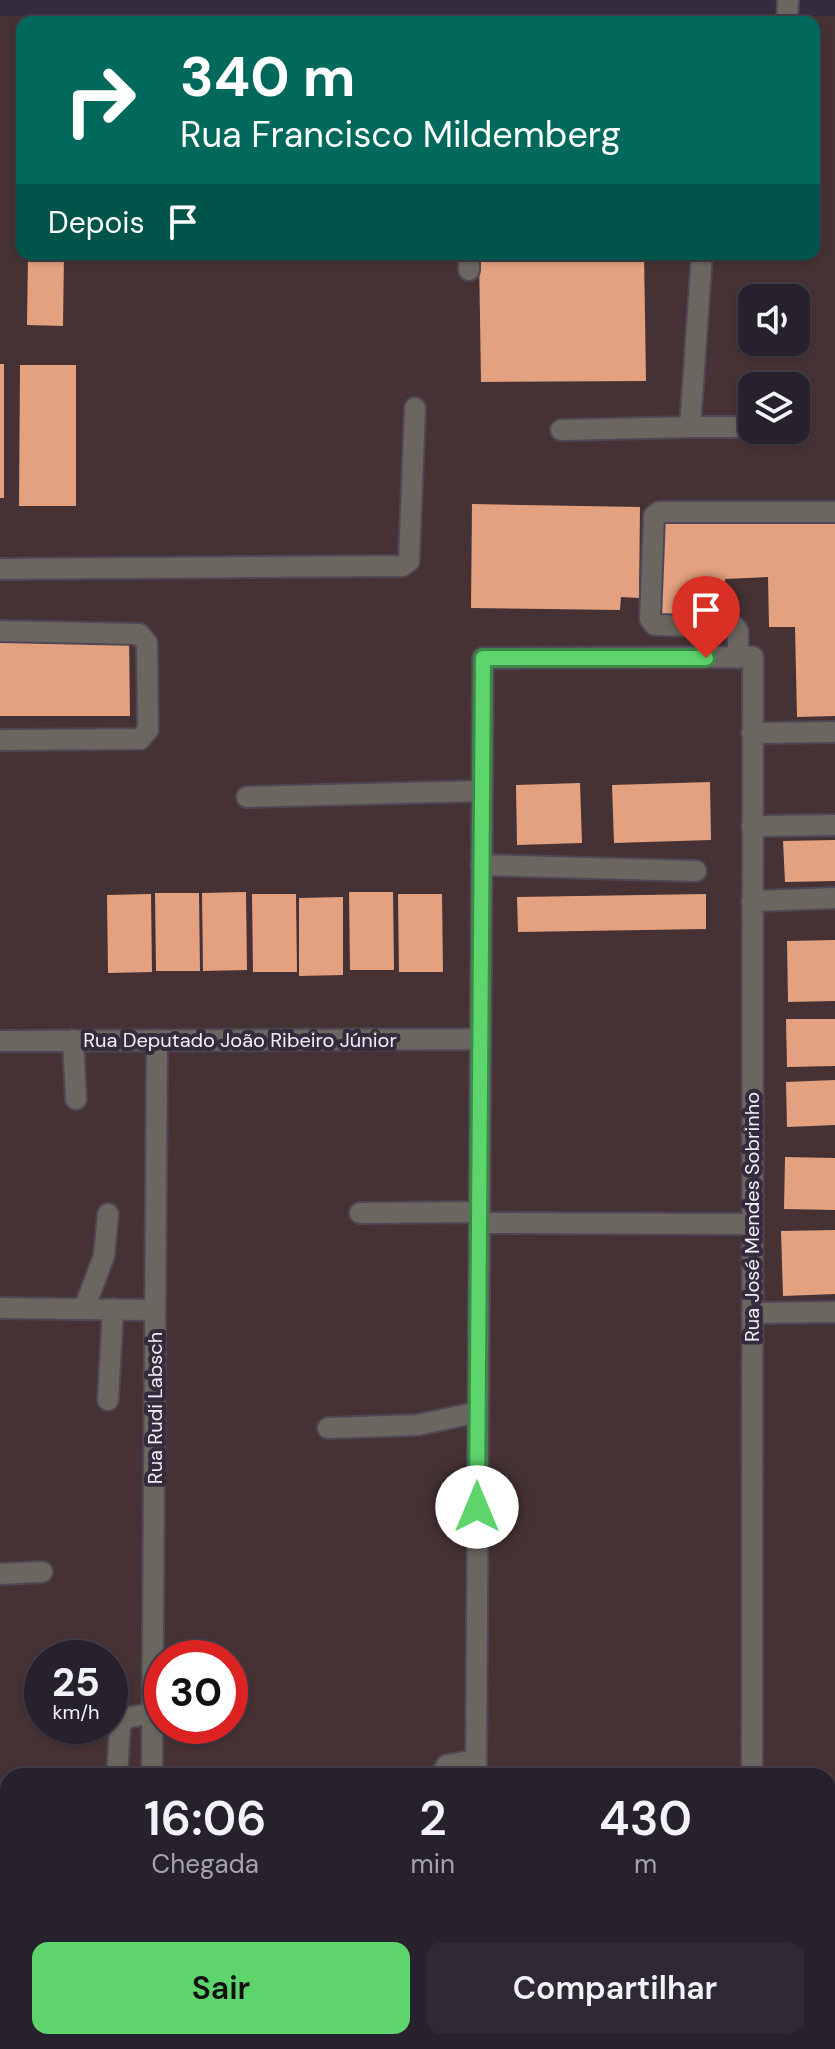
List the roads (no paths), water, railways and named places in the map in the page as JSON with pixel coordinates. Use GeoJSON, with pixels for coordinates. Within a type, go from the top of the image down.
{"type":"FeatureCollection","features":[{"type":"Feature","properties":{"kind":"street"},"geometry":{"type":"LineString","coordinates":[[690,427],[702,260]]}},
{"type":"Feature","properties":{"kind":"street"},"geometry":{"type":"LineString","coordinates":[[0,569],[402,566],[409,561],[415,408]]}},
{"type":"Feature","properties":{"kind":"street"},"geometry":{"type":"LineString","coordinates":[[561,430],[738,427]]}},
{"type":"Feature","properties":{"kind":"street"},"geometry":{"type":"LineString","coordinates":[[445,1768],[447,1765],[476,1768],[483,658],[745,658],[735,627],[655,625],[650,619],[654,516],[659,512],[835,512]]}},
{"type":"Feature","properties":{"kind":"street"},"geometry":{"type":"LineString","coordinates":[[0,631],[139,634],[147,643],[148,730],[140,739],[0,740]]}},
{"type":"Feature","properties":{"kind":"street","name":"Rua José Mendes Sobrinho"},"geometry":{"type":"LineString","coordinates":[[745,658],[752,733],[752,1768]]}},
{"type":"Feature","properties":{"kind":"street"},"geometry":{"type":"LineString","coordinates":[[752,733],[835,732]]}},
{"type":"Feature","properties":{"kind":"street"},"geometry":{"type":"LineString","coordinates":[[247,797],[482,791]]}},
{"type":"Feature","properties":{"kind":"street"},"geometry":{"type":"LineString","coordinates":[[752,826],[835,825]]}},
{"type":"Feature","properties":{"kind":"street"},"geometry":{"type":"LineString","coordinates":[[481,865],[696,871]]}},
{"type":"Feature","properties":{"kind":"street"},"geometry":{"type":"LineString","coordinates":[[752,901],[835,898]]}},
{"type":"Feature","properties":{"kind":"street","name":"Rua Deputado João Ribeiro Júnior"},"geometry":{"type":"LineString","coordinates":[[0,1041],[480,1039]]}},
{"type":"Feature","properties":{"kind":"street"},"geometry":{"type":"LineString","coordinates":[[73,1040],[76,1099]]}},
{"type":"Feature","properties":{"kind":"street","name":"Rua Rudi Labsch"},"geometry":{"type":"LineString","coordinates":[[153,1640],[157,1040]]}},
{"type":"Feature","properties":{"kind":"street"},"geometry":{"type":"LineString","coordinates":[[360,1213],[752,1224]]}},
{"type":"Feature","properties":{"kind":"street"},"geometry":{"type":"LineString","coordinates":[[84,1309],[104,1256],[108,1214]]}},
{"type":"Feature","properties":{"kind":"street"},"geometry":{"type":"LineString","coordinates":[[0,1308],[155,1310]]}},
{"type":"Feature","properties":{"kind":"street"},"geometry":{"type":"LineString","coordinates":[[108,1400],[113,1309]]}},
{"type":"Feature","properties":{"kind":"street"},"geometry":{"type":"LineString","coordinates":[[752,1313],[835,1312]]}},
{"type":"Feature","properties":{"kind":"street"},"geometry":{"type":"LineString","coordinates":[[328,1428],[418,1425],[478,1412]]}},
{"type":"Feature","properties":{"kind":"street"},"geometry":{"type":"LineString","coordinates":[[0,1574],[42,1572]]}},
{"type":"Feature","properties":{"kind":"street"},"geometry":{"type":"LineString","coordinates":[[117,1768],[120,1726],[126,1718],[144,1715]]}},
{"type":"Feature","properties":{"kind":"street","name":"Rua Rudi Labsch"},"geometry":{"type":"LineString","coordinates":[[152,1768],[153,1744]]}}]}
